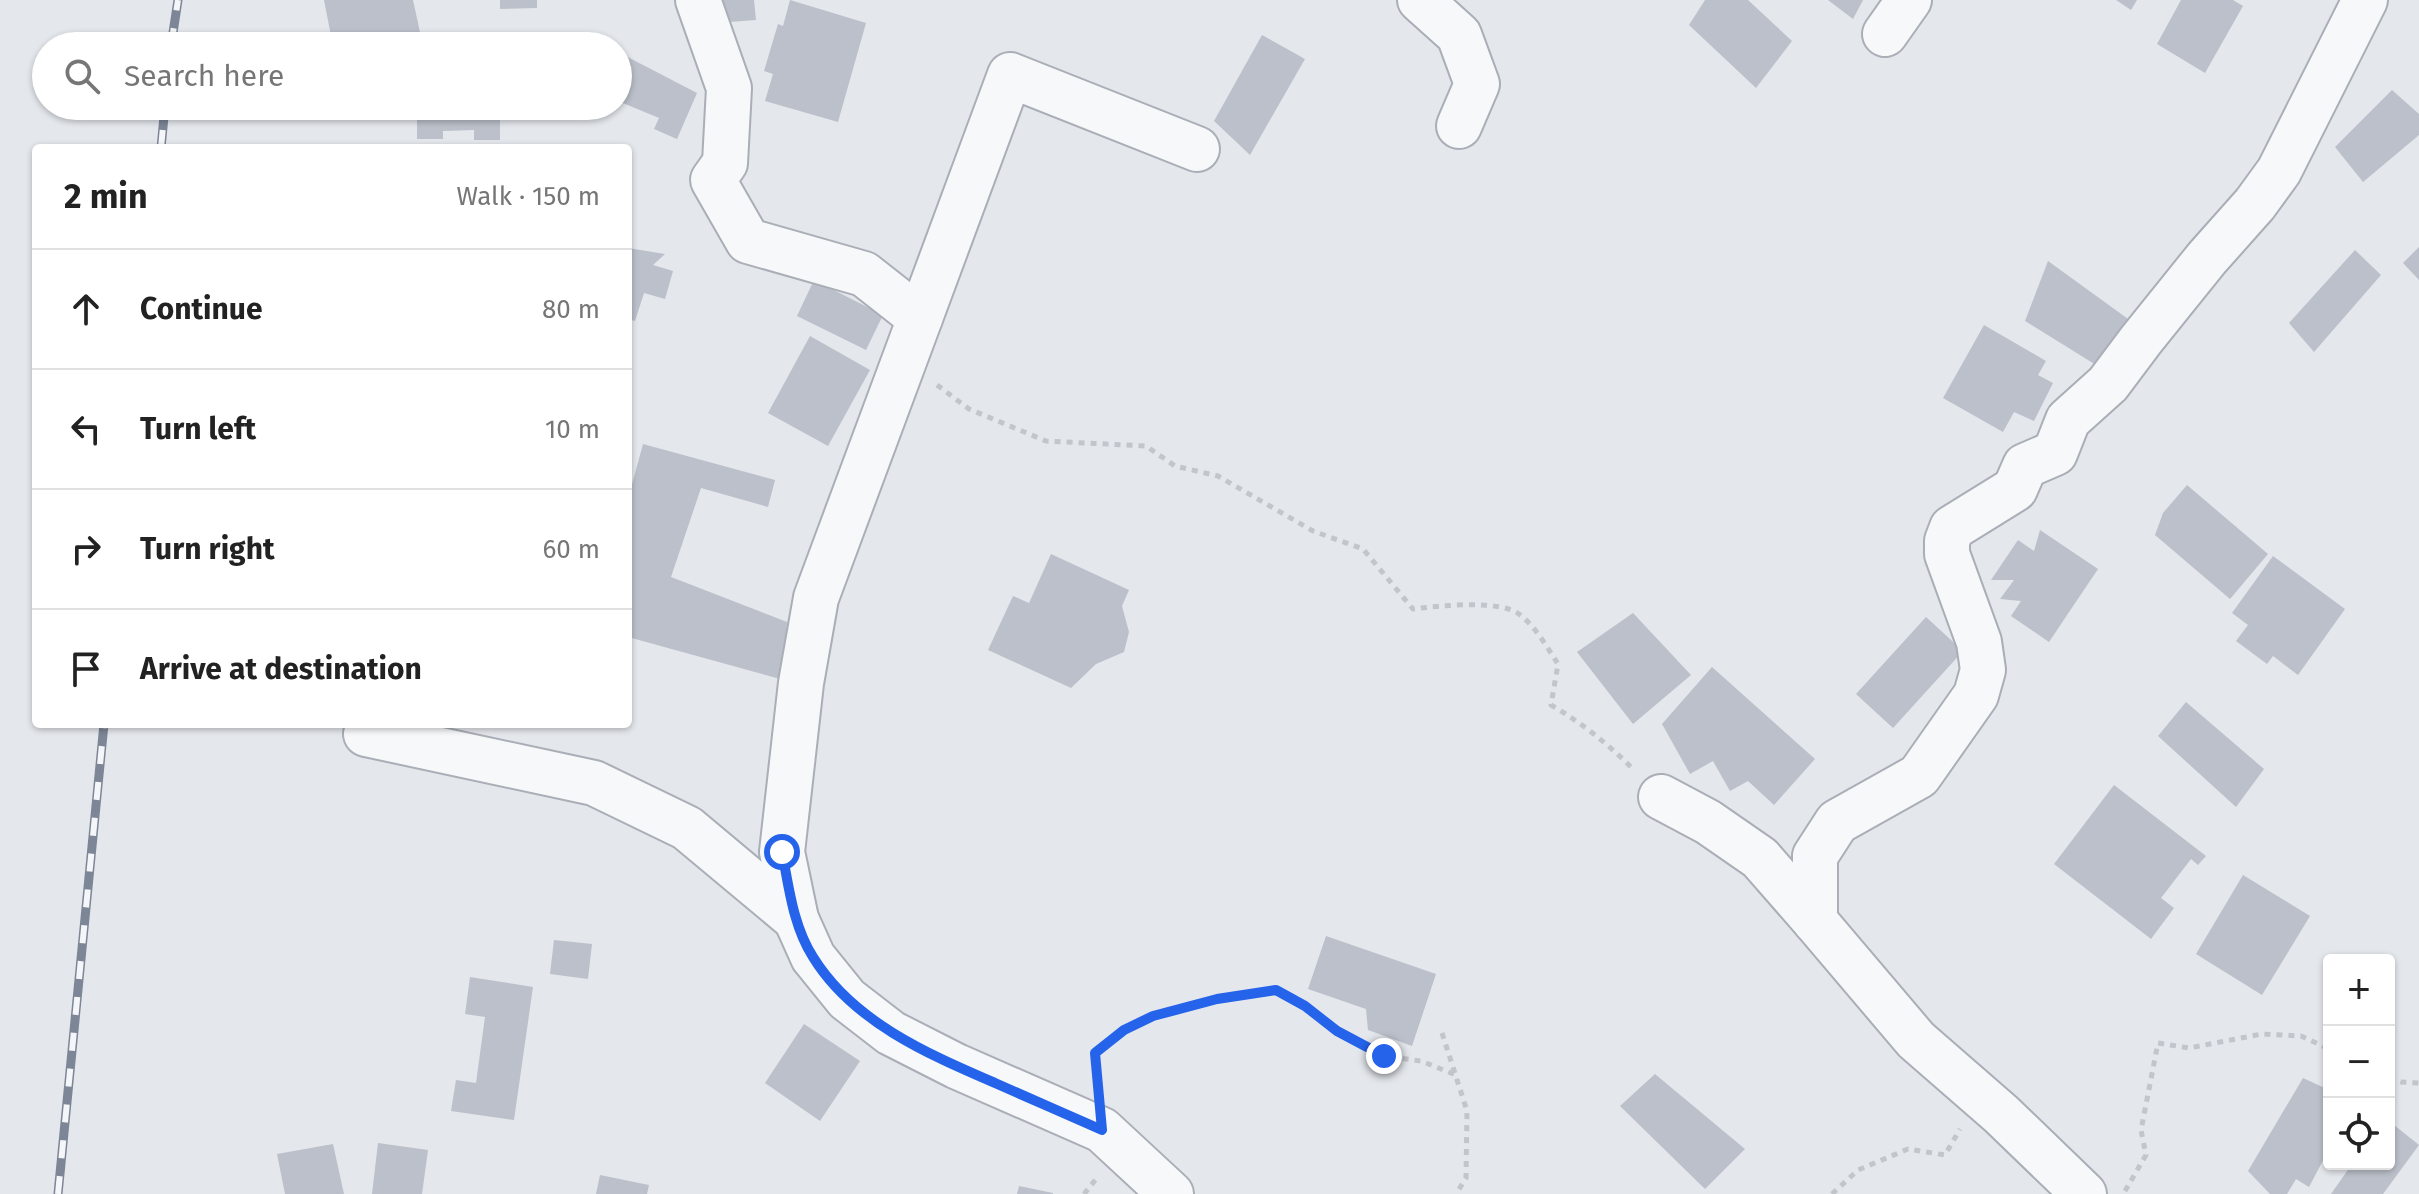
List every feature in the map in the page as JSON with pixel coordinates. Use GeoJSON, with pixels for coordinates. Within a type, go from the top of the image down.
{"type":"FeatureCollection","features":[{"type":"Feature","properties":{"kind":"street"},"geometry":{"type":"LineString","coordinates":[[698,0],[729,88],[725,163],[713,180],[748,241],[864,274],[920,318]]}},
{"type":"Feature","properties":{"kind":"street"},"geometry":{"type":"LineString","coordinates":[[1420,0],[1459,35],[1477,84],[1459,126]]}},
{"type":"Feature","properties":{"kind":"street"},"geometry":{"type":"LineString","coordinates":[[1815,921],[1815,856],[1837,822],[1919,776],[1976,695],[1983,670],[1979,642],[1947,554],[1947,541],[1952,528],[2015,489],[2025,466],[2055,453],[2068,420],[2108,384],[2207,258],[2255,204],[2279,171],[2365,0]]}},
{"type":"Feature","properties":{"kind":"street"},"geometry":{"type":"LineString","coordinates":[[1171,1194],[1102,1130],[956,1066],[891,1033],[847,999],[813,957],[796,919],[782,852],[801,683],[816,598],[1010,75],[1197,149]]}},
{"type":"Feature","properties":{"kind":"street"},"geometry":{"type":"LineString","coordinates":[[366,734],[594,783],[687,828],[796,919]]}},
{"type":"Feature","properties":{"kind":"street"},"geometry":{"type":"LineString","coordinates":[[1661,797],[1708,822],[1760,858],[1916,1040],[2001,1114],[2084,1194]]}},
{"type":"Feature","properties":{"kind":"path"},"geometry":{"type":"LineString","coordinates":[[904,360],[969,409],[1046,441],[1146,446],[1175,466],[1218,476],[1313,531],[1363,549],[1413,609],[1479,604],[1517,612],[1538,634],[1558,664],[1551,705],[1578,721],[1616,752],[1661,797]]}},
{"type":"Feature","properties":{"kind":"path"},"geometry":{"type":"LineString","coordinates":[[1102,1130],[1095,1053],[1124,1030],[1153,1016],[1217,999],[1276,990],[1305,1006],[1337,1031],[1384,1056],[1421,1061],[1456,1075]]}},
{"type":"Feature","properties":{"kind":"path"},"geometry":{"type":"LineString","coordinates":[[1442,1033],[1467,1111],[1466,1178],[1456,1194]]}},
{"type":"Feature","properties":{"kind":"path"},"geometry":{"type":"LineString","coordinates":[[2123,1194],[2146,1155],[2141,1130],[2158,1043],[2189,1048],[2262,1034],[2301,1036],[2323,1046]]}},
{"type":"Feature","properties":{"kind":"path"},"geometry":{"type":"LineString","coordinates":[[2395,1080],[2419,1083]]}},
{"type":"Feature","properties":{"kind":"path"},"geometry":{"type":"LineString","coordinates":[[1832,1194],[1858,1170],[1908,1149],[1945,1155],[1971,1114],[2001,1114]]}},
{"type":"Feature","properties":{"kind":"building"},"geometry":{"type":"Polygon","coordinates":[[[324,0],[413,0],[420,32],[330,32],[324,0]]]}},
{"type":"Feature","properties":{"kind":"building"},"geometry":{"type":"Polygon","coordinates":[[[500,0],[537,0],[537,8],[500,9],[500,0]]]}},
{"type":"Feature","properties":{"kind":"building"},"geometry":{"type":"Polygon","coordinates":[[[714,0],[754,0],[756,20],[716,23],[714,0]]]}},
{"type":"Feature","properties":{"kind":"building"},"geometry":{"type":"Polygon","coordinates":[[[790,0],[866,23],[838,122],[765,101],[773,74],[764,71],[778,24],[783,26],[790,0]]]}},
{"type":"Feature","properties":{"kind":"building"},"geometry":{"type":"Polygon","coordinates":[[[1705,0],[1748,0],[1792,41],[1756,88],[1689,25],[1705,0]]]}},
{"type":"Feature","properties":{"kind":"building"},"geometry":{"type":"Polygon","coordinates":[[[1828,0],[1863,0],[1853,19],[1828,0]]]}},
{"type":"Feature","properties":{"kind":"building"},"geometry":{"type":"Polygon","coordinates":[[[2116,0],[2137,0],[2131,10],[2116,0]]]}},
{"type":"Feature","properties":{"kind":"building"},"geometry":{"type":"Polygon","coordinates":[[[2181,0],[2233,0],[2243,6],[2205,73],[2157,44],[2181,0]]]}},
{"type":"Feature","properties":{"kind":"building"},"geometry":{"type":"Polygon","coordinates":[[[1262,35],[1305,59],[1250,155],[1214,121],[1262,35]]]}},
{"type":"Feature","properties":{"kind":"building"},"geometry":{"type":"Polygon","coordinates":[[[632,59],[697,93],[677,139],[654,129],[659,118],[632,107],[632,59]]]}},
{"type":"Feature","properties":{"kind":"building"},"geometry":{"type":"Polygon","coordinates":[[[2392,90],[2419,114],[2419,135],[2363,182],[2335,147],[2392,90]]]}},
{"type":"Feature","properties":{"kind":"building"},"geometry":{"type":"Polygon","coordinates":[[[417,120],[500,120],[500,140],[474,140],[474,130],[443,131],[443,139],[417,139],[417,120]]]}},
{"type":"Feature","properties":{"kind":"building"},"geometry":{"type":"Polygon","coordinates":[[[2419,247],[2419,280],[2403,263],[2419,247]]]}},
{"type":"Feature","properties":{"kind":"building"},"geometry":{"type":"Polygon","coordinates":[[[632,249],[665,254],[653,265],[673,271],[665,299],[644,293],[635,321],[632,320],[632,249]]]}},
{"type":"Feature","properties":{"kind":"building"},"geometry":{"type":"Polygon","coordinates":[[[2355,250],[2381,275],[2314,352],[2289,323],[2355,250]]]}},
{"type":"Feature","properties":{"kind":"building"},"geometry":{"type":"Polygon","coordinates":[[[2048,261],[2135,324],[2096,365],[2025,321],[2048,261]]]}},
{"type":"Feature","properties":{"kind":"building"},"geometry":{"type":"Polygon","coordinates":[[[814,280],[883,315],[866,350],[797,316],[814,280]]]}},
{"type":"Feature","properties":{"kind":"building"},"geometry":{"type":"Polygon","coordinates":[[[1984,325],[2046,361],[2038,375],[2053,383],[2034,421],[2014,412],[2003,432],[1943,398],[1984,325]]]}},
{"type":"Feature","properties":{"kind":"building"},"geometry":{"type":"Polygon","coordinates":[[[810,336],[870,370],[828,446],[768,413],[810,336]]]}},
{"type":"Feature","properties":{"kind":"building"},"geometry":{"type":"Polygon","coordinates":[[[643,444],[775,480],[768,507],[701,488],[671,577],[787,622],[784,680],[632,638],[632,484],[643,444]]]}},
{"type":"Feature","properties":{"kind":"building"},"geometry":{"type":"Polygon","coordinates":[[[2187,485],[2268,554],[2230,599],[2155,535],[2163,513],[2187,485]]]}},
{"type":"Feature","properties":{"kind":"building"},"geometry":{"type":"Polygon","coordinates":[[[2040,530],[2098,569],[2049,642],[2011,616],[2021,601],[2000,599],[2014,580],[1991,580],[2018,540],[2034,551],[2040,530]]]}},
{"type":"Feature","properties":{"kind":"building"},"geometry":{"type":"Polygon","coordinates":[[[1051,554],[1129,590],[1122,606],[1129,632],[1124,652],[1096,664],[1071,688],[988,650],[1013,596],[1029,603],[1051,554]]]}},
{"type":"Feature","properties":{"kind":"building"},"geometry":{"type":"Polygon","coordinates":[[[2273,556],[2345,609],[2298,675],[2273,656],[2267,664],[2236,641],[2248,625],[2232,613],[2273,556]]]}},
{"type":"Feature","properties":{"kind":"building"},"geometry":{"type":"Polygon","coordinates":[[[1633,613],[1691,675],[1633,724],[1577,652],[1633,613]]]}},
{"type":"Feature","properties":{"kind":"building"},"geometry":{"type":"Polygon","coordinates":[[[1926,617],[1963,651],[1893,728],[1856,694],[1926,617]]]}},
{"type":"Feature","properties":{"kind":"building"},"geometry":{"type":"Polygon","coordinates":[[[1712,667],[1815,759],[1774,805],[1748,781],[1730,791],[1713,761],[1690,774],[1662,724],[1712,667]]]}},
{"type":"Feature","properties":{"kind":"building"},"geometry":{"type":"Polygon","coordinates":[[[2186,702],[2264,769],[2236,807],[2158,736],[2186,702]]]}},
{"type":"Feature","properties":{"kind":"building"},"geometry":{"type":"Polygon","coordinates":[[[2114,785],[2206,856],[2198,865],[2191,859],[2161,898],[2174,908],[2151,939],[2054,864],[2114,785]]]}},
{"type":"Feature","properties":{"kind":"building"},"geometry":{"type":"Polygon","coordinates":[[[2243,875],[2310,916],[2262,995],[2196,954],[2243,875]]]}},
{"type":"Feature","properties":{"kind":"building"},"geometry":{"type":"Polygon","coordinates":[[[1326,936],[1436,974],[1412,1046],[1368,1030],[1366,1009],[1308,989],[1326,936]]]}},
{"type":"Feature","properties":{"kind":"building"},"geometry":{"type":"Polygon","coordinates":[[[554,940],[592,944],[588,979],[550,974],[554,940]]]}},
{"type":"Feature","properties":{"kind":"building"},"geometry":{"type":"Polygon","coordinates":[[[470,977],[533,987],[514,1120],[451,1111],[456,1080],[476,1083],[485,1017],[465,1014],[470,977]]]}},
{"type":"Feature","properties":{"kind":"building"},"geometry":{"type":"Polygon","coordinates":[[[804,1024],[860,1061],[820,1121],[765,1083],[804,1024]]]}},
{"type":"Feature","properties":{"kind":"building"},"geometry":{"type":"Polygon","coordinates":[[[1655,1074],[1745,1149],[1705,1189],[1620,1106],[1655,1074]]]}},
{"type":"Feature","properties":{"kind":"building"},"geometry":{"type":"Polygon","coordinates":[[[2303,1078],[2323,1087],[2323,1160],[2309,1187],[2296,1179],[2287,1194],[2270,1194],[2248,1171],[2303,1078]]]}},
{"type":"Feature","properties":{"kind":"building"},"geometry":{"type":"Polygon","coordinates":[[[2395,1126],[2419,1145],[2383,1194],[2331,1194],[2348,1170],[2395,1170],[2395,1126]]]}},
{"type":"Feature","properties":{"kind":"building"},"geometry":{"type":"Polygon","coordinates":[[[378,1143],[428,1150],[422,1194],[372,1194],[378,1143]]]}},
{"type":"Feature","properties":{"kind":"building"},"geometry":{"type":"Polygon","coordinates":[[[333,1144],[344,1194],[285,1194],[277,1154],[333,1144]]]}},
{"type":"Feature","properties":{"kind":"building"},"geometry":{"type":"Polygon","coordinates":[[[600,1175],[649,1185],[647,1194],[596,1194],[600,1175]]]}},
{"type":"Feature","properties":{"kind":"building"},"geometry":{"type":"Polygon","coordinates":[[[1019,1186],[1053,1193],[1053,1194],[1017,1194],[1019,1186]]]}},
{"type":"Feature","properties":{"kind":"railway"},"geometry":{"type":"LineString","coordinates":[[173,32],[178,0]]}},
{"type":"Feature","properties":{"kind":"railway"},"geometry":{"type":"LineString","coordinates":[[161,144],[164,120]]}},
{"type":"Feature","properties":{"kind":"railway"},"geometry":{"type":"LineString","coordinates":[[58,1194],[104,728]]}},
{"type":"Feature","properties":{"kind":"route"},"geometry":{"type":"LineString","coordinates":[[782,852],[796,919],[813,957],[847,999],[891,1033],[956,1066],[1102,1130],[1095,1053],[1124,1030],[1153,1016],[1217,999],[1276,990],[1305,1006],[1337,1031],[1384,1056]]}}]}
